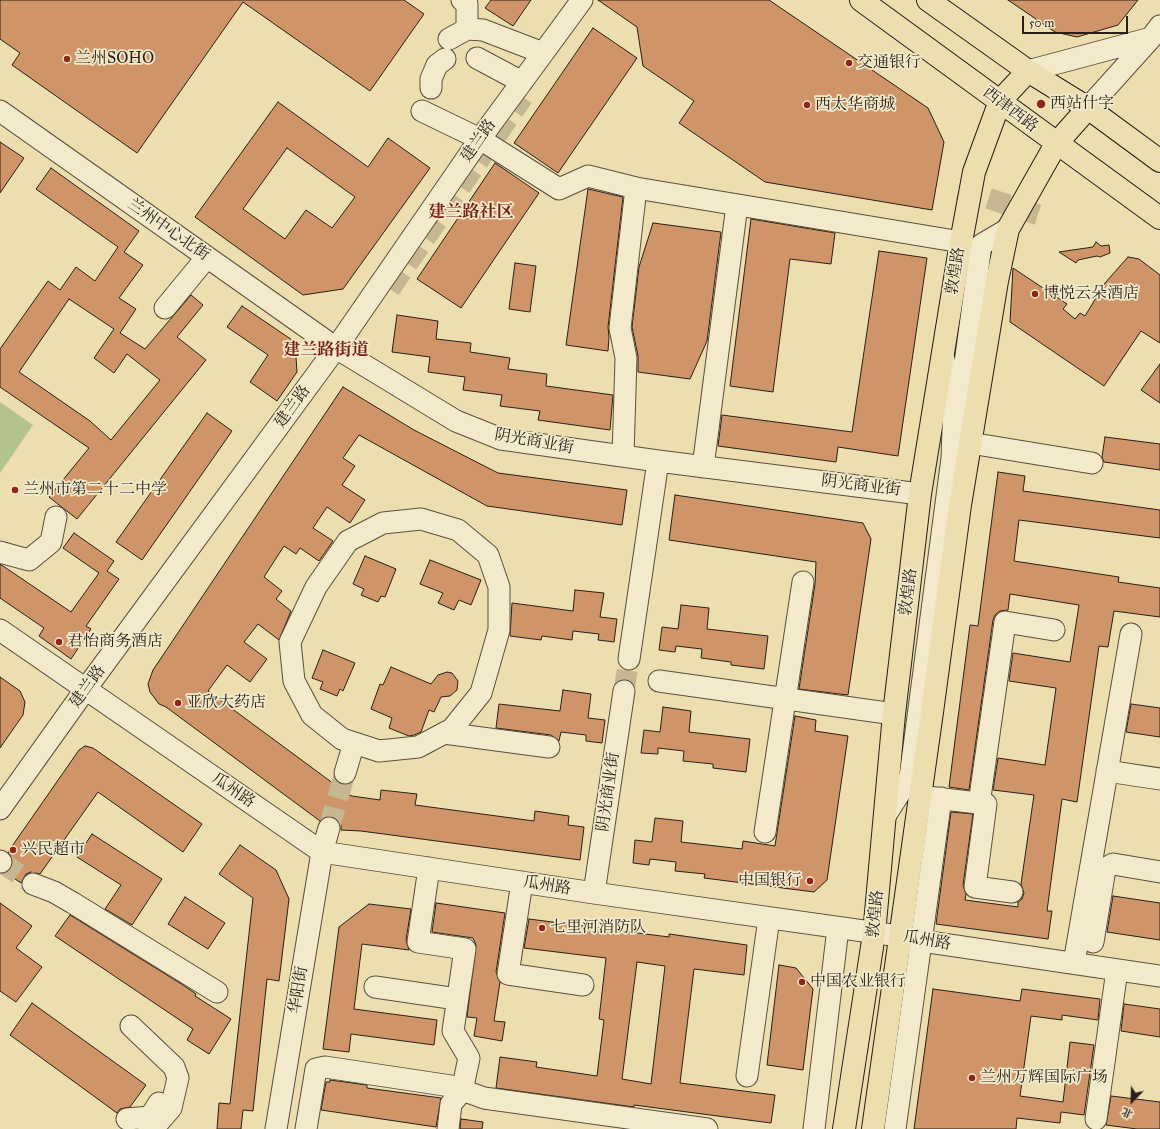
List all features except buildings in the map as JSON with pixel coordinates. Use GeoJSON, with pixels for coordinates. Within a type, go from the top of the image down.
{"type":"FeatureCollection","features":[{"type":"Feature","properties":{"kind":"main road","name":"西津西路"},"geometry":{"type":"LineString","coordinates":[[861,0],[1000,101],[1056,144],[1160,218]]}},
{"type":"Feature","properties":{"kind":"main road"},"geometry":{"type":"LineString","coordinates":[[928,0],[1028,70],[1088,108],[1160,160]]}},
{"type":"Feature","properties":{"kind":"main road","name":"敦煌路"},"geometry":{"type":"LineString","coordinates":[[844,1129],[874,934],[894,714],[920,494],[961,242],[974,172],[1000,101],[1028,70]]}},
{"type":"Feature","properties":{"kind":"main road","name":"敦煌路"},"geometry":{"type":"LineString","coordinates":[[873,1129],[899,936],[931,798],[960,505],[997,281],[1008,229],[1056,144],[1088,108]]}},
{"type":"Feature","properties":{"kind":"street"},"geometry":{"type":"LineString","coordinates":[[462,0],[467,4],[467,29]]}},
{"type":"Feature","properties":{"kind":"street","name":"建兰路"},"geometry":{"type":"LineString","coordinates":[[0,809],[85,690],[336,348],[480,139],[582,0]]}},
{"type":"Feature","properties":{"kind":"street"},"geometry":{"type":"LineString","coordinates":[[449,39],[467,29],[483,30],[543,53]]}},
{"type":"Feature","properties":{"kind":"street"},"geometry":{"type":"LineString","coordinates":[[1028,70],[1156,32]]}},
{"type":"Feature","properties":{"kind":"street"},"geometry":{"type":"LineString","coordinates":[[1088,108],[1156,32]]}},
{"type":"Feature","properties":{"kind":"street"},"geometry":{"type":"LineString","coordinates":[[477,58],[522,82]]}},
{"type":"Feature","properties":{"kind":"street"},"geometry":{"type":"LineString","coordinates":[[431,88],[431,79],[437,66],[445,59]]}},
{"type":"Feature","properties":{"kind":"street","name":"兰州中心北街"},"geometry":{"type":"LineString","coordinates":[[0,111],[336,348]]}},
{"type":"Feature","properties":{"kind":"street"},"geometry":{"type":"LineString","coordinates":[[422,111],[480,139],[558,189],[588,176],[636,188],[961,242]]}},
{"type":"Feature","properties":{"kind":"street"},"geometry":{"type":"LineString","coordinates":[[623,456],[626,358],[620,328],[636,188]]}},
{"type":"Feature","properties":{"kind":"street"},"geometry":{"type":"LineString","coordinates":[[704,467],[737,205]]}},
{"type":"Feature","properties":{"kind":"street"},"geometry":{"type":"LineString","coordinates":[[165,308],[208,257]]}},
{"type":"Feature","properties":{"kind":"street","name":"阴光商业街"},"geometry":{"type":"LineString","coordinates":[[336,348],[456,421],[501,438],[658,461],[920,494]]}},
{"type":"Feature","properties":{"kind":"street"},"geometry":{"type":"LineString","coordinates":[[885,816],[910,777],[952,458],[954,400],[942,355]]}},
{"type":"Feature","properties":{"kind":"street"},"geometry":{"type":"LineString","coordinates":[[970,440],[1092,463]]}},
{"type":"Feature","properties":{"kind":"street"},"geometry":{"type":"LineString","coordinates":[[629,659],[658,461]]}},
{"type":"Feature","properties":{"kind":"street"},"geometry":{"type":"LineString","coordinates":[[0,552],[29,560],[51,542],[56,517]]}},
{"type":"Feature","properties":{"kind":"street"},"geometry":{"type":"LineString","coordinates":[[421,519],[458,530],[488,555],[499,587],[499,630],[481,693],[452,729],[444,733],[418,747],[379,751],[342,739],[312,715],[294,681],[290,642],[316,587],[348,541],[383,523],[421,519]]}},
{"type":"Feature","properties":{"kind":"street"},"geometry":{"type":"LineString","coordinates":[[764,832],[803,582]]}},
{"type":"Feature","properties":{"kind":"street"},"geometry":{"type":"LineString","coordinates":[[979,804],[1005,622],[1054,630]]}},
{"type":"Feature","properties":{"kind":"street","name":"瓜州路"},"geometry":{"type":"LineString","coordinates":[[0,630],[322,852],[874,934],[899,936],[922,941],[1160,976]]}},
{"type":"Feature","properties":{"kind":"street"},"geometry":{"type":"LineString","coordinates":[[1074,963],[1131,634]]}},
{"type":"Feature","properties":{"kind":"street"},"geometry":{"type":"LineString","coordinates":[[659,681],[894,714]]}},
{"type":"Feature","properties":{"kind":"street","name":"阴光商业街"},"geometry":{"type":"LineString","coordinates":[[594,893],[624,691]]}},
{"type":"Feature","properties":{"kind":"street"},"geometry":{"type":"LineString","coordinates":[[444,733],[549,747]]}},
{"type":"Feature","properties":{"kind":"street"},"geometry":{"type":"LineString","coordinates":[[345,773],[354,743]]}},
{"type":"Feature","properties":{"kind":"street"},"geometry":{"type":"LineString","coordinates":[[1107,771],[1160,779]]}},
{"type":"Feature","properties":{"kind":"street"},"geometry":{"type":"LineString","coordinates":[[895,1129],[922,941],[931,798],[986,804],[975,887],[1012,892]]}},
{"type":"Feature","properties":{"kind":"street","name":"华阳街"},"geometry":{"type":"LineString","coordinates":[[276,1129],[322,852],[329,828]]}},
{"type":"Feature","properties":{"kind":"street"},"geometry":{"type":"LineString","coordinates":[[1093,942],[1104,869],[1113,864],[1160,872]]}},
{"type":"Feature","properties":{"kind":"street"},"geometry":{"type":"LineString","coordinates":[[430,868],[418,942],[465,949],[453,1031],[469,1058],[462,1091],[451,1104],[448,1129]]}},
{"type":"Feature","properties":{"kind":"street"},"geometry":{"type":"LineString","coordinates":[[522,882],[508,974],[583,985]]}},
{"type":"Feature","properties":{"kind":"street"},"geometry":{"type":"LineString","coordinates":[[33,884],[54,892],[73,903],[217,992]]}},
{"type":"Feature","properties":{"kind":"street"},"geometry":{"type":"LineString","coordinates":[[747,1076],[769,918]]}},
{"type":"Feature","properties":{"kind":"street"},"geometry":{"type":"LineString","coordinates":[[814,1129],[838,928]]}},
{"type":"Feature","properties":{"kind":"street"},"geometry":{"type":"LineString","coordinates":[[1096,1119],[1118,970]]}},
{"type":"Feature","properties":{"kind":"street"},"geometry":{"type":"LineString","coordinates":[[375,987],[457,1000]]}},
{"type":"Feature","properties":{"kind":"street"},"geometry":{"type":"LineString","coordinates":[[131,1026],[174,1067],[178,1078],[171,1108],[158,1123],[149,1129]]}},
{"type":"Feature","properties":{"kind":"street"},"geometry":{"type":"LineString","coordinates":[[127,1119],[150,1117],[172,1084],[174,1067]]}},
{"type":"Feature","properties":{"kind":"street"},"geometry":{"type":"LineString","coordinates":[[306,1129],[316,1069],[325,1067],[451,1086],[484,1098],[707,1129]]}},
{"type":"Feature","properties":{"kind":"green space"},"geometry":{"type":"Polygon","coordinates":[[[0,402],[33,425],[0,473],[0,402]]]}},
{"type":"Feature","properties":{"kind":"tunnel"},"geometry":{"type":"LineString","coordinates":[[390,289],[523,97]]}},
{"type":"Feature","properties":{"kind":"tunnel"},"geometry":{"type":"LineString","coordinates":[[959,189],[1042,216]]}},
{"type":"Feature","properties":{"kind":"tunnel"},"geometry":{"type":"LineString","coordinates":[[624,691],[629,659]]}},
{"type":"Feature","properties":{"kind":"tunnel"},"geometry":{"type":"LineString","coordinates":[[329,828],[345,773]]}},
{"type":"Feature","properties":{"kind":"tunnel"},"geometry":{"type":"LineString","coordinates":[[1,862],[33,884]]}},
{"type":"Feature","properties":{"kind":"place","name":"兰州SOHO"},"geometry":{"type":"Point","coordinates":[67,59]}},
{"type":"Feature","properties":{"kind":"place","name":"交通银行"},"geometry":{"type":"Point","coordinates":[849,63]}},
{"type":"Feature","properties":{"kind":"place","name":"西站什字"},"geometry":{"type":"Point","coordinates":[1041,104]}},
{"type":"Feature","properties":{"kind":"place","name":"西太华商城"},"geometry":{"type":"Point","coordinates":[807,105]}},
{"type":"Feature","properties":{"kind":"place","name":"博悦云朵酒店"},"geometry":{"type":"Point","coordinates":[1035,294]}},
{"type":"Feature","properties":{"kind":"place","name":"兰州市第二十二中学"},"geometry":{"type":"Point","coordinates":[15,490]}},
{"type":"Feature","properties":{"kind":"place","name":"君怡商务酒店"},"geometry":{"type":"Point","coordinates":[59,642]}},
{"type":"Feature","properties":{"kind":"place","name":"亚欣大药店"},"geometry":{"type":"Point","coordinates":[178,703]}},
{"type":"Feature","properties":{"kind":"place","name":"兴民超市"},"geometry":{"type":"Point","coordinates":[13,850]}},
{"type":"Feature","properties":{"kind":"place","name":"中国银行"},"geometry":{"type":"Point","coordinates":[810,881]}},
{"type":"Feature","properties":{"kind":"place","name":"七里河消防队"},"geometry":{"type":"Point","coordinates":[542,928]}},
{"type":"Feature","properties":{"kind":"place","name":"中国农业银行"},"geometry":{"type":"Point","coordinates":[802,982]}},
{"type":"Feature","properties":{"kind":"place","name":"兰州万辉国际广场"},"geometry":{"type":"Point","coordinates":[972,1078]}},
{"type":"Feature","properties":{"kind":"district","name":"建兰路社区"},"geometry":{"type":"Point","coordinates":[471,213]}},
{"type":"Feature","properties":{"kind":"district","name":"建兰路街道"},"geometry":{"type":"Point","coordinates":[326,351]}}]}
